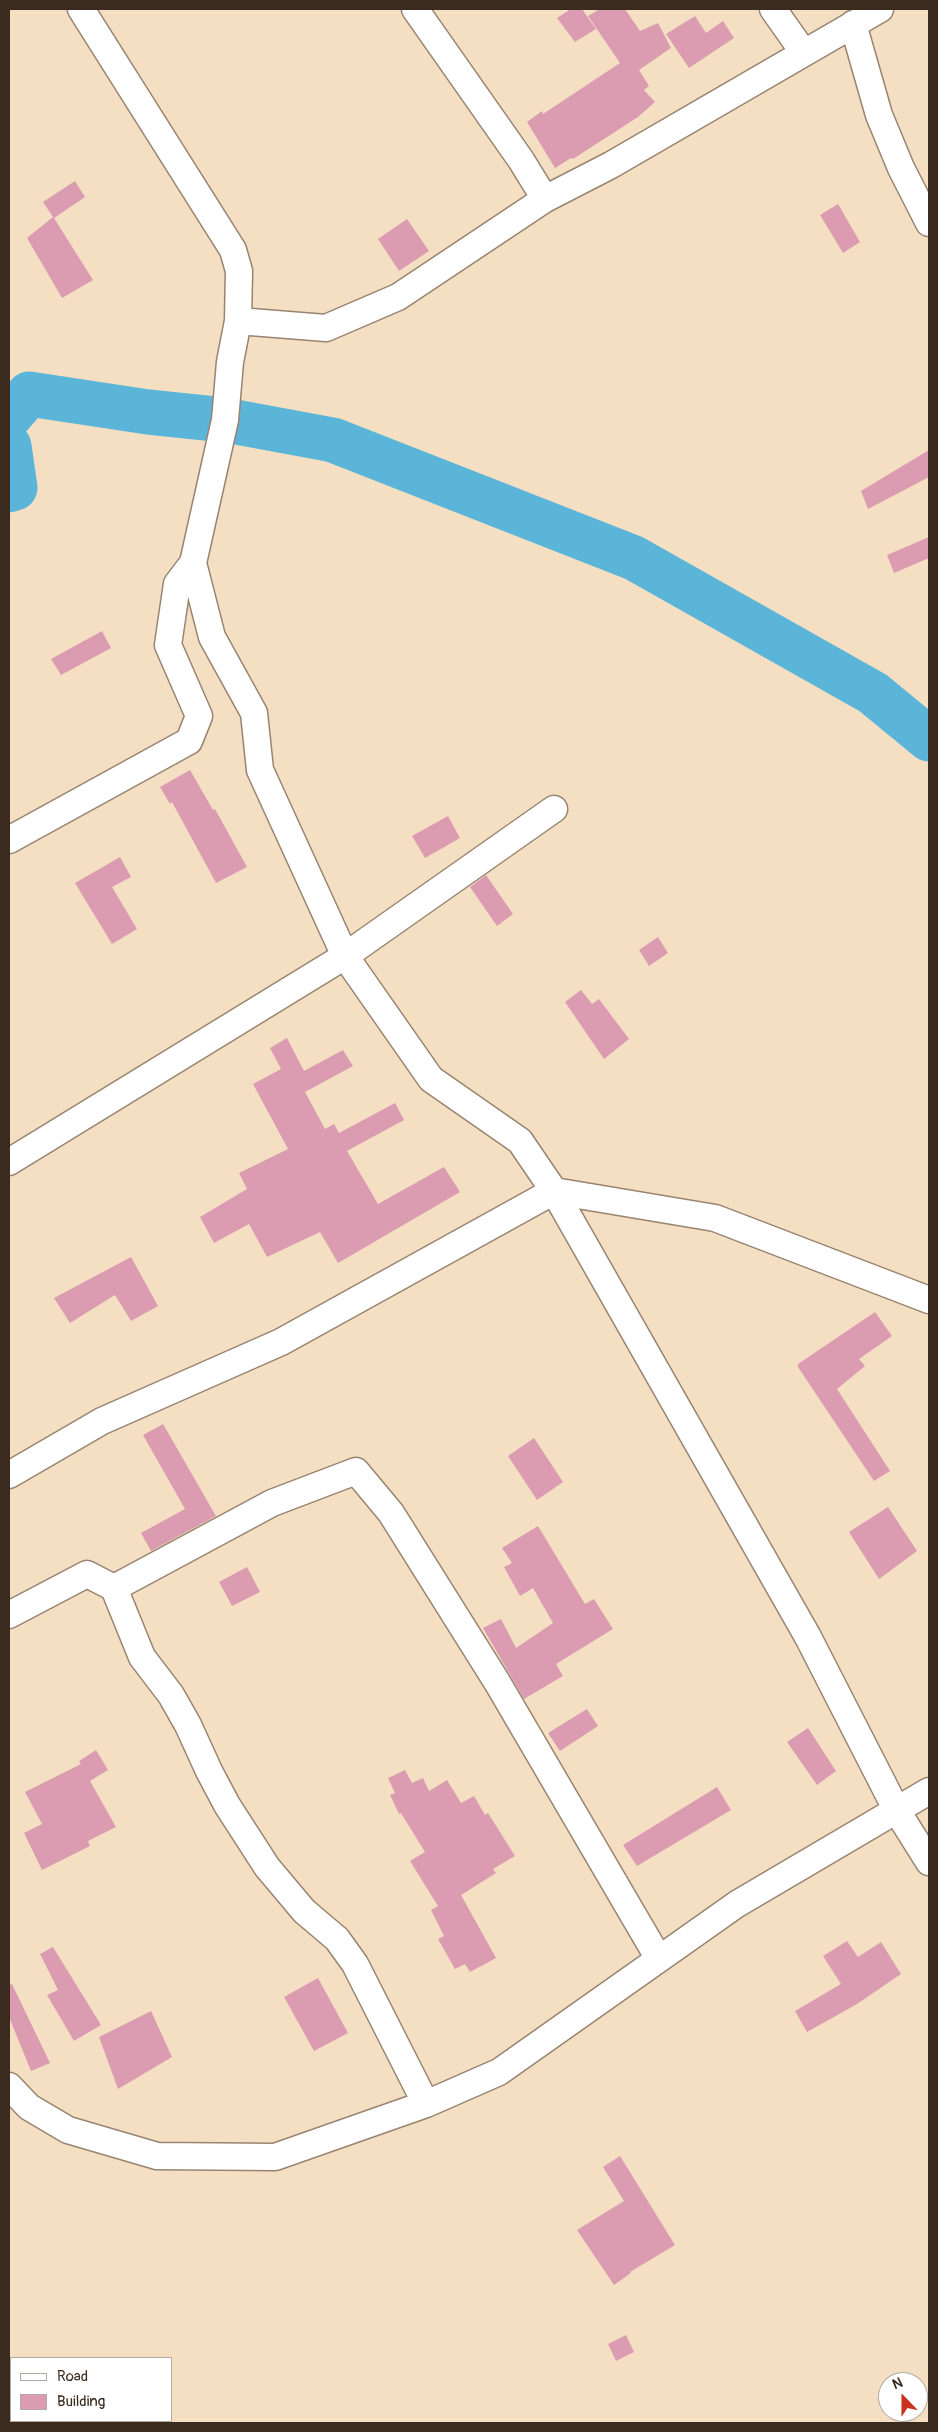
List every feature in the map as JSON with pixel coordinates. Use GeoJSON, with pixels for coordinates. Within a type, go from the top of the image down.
{"type":"FeatureCollection","features":[{"type":"Feature","properties":{"kind":"street"},"geometry":{"type":"LineString","coordinates":[[9,840],[189,741],[199,716],[168,645],[177,584],[192,563],[225,420],[230,362],[238,321],[239,271],[233,250],[81,9]]}},
{"type":"Feature","properties":{"kind":"street"},"geometry":{"type":"LineString","coordinates":[[414,9],[520,160],[545,199]]}},
{"type":"Feature","properties":{"kind":"street"},"geometry":{"type":"LineString","coordinates":[[774,9],[804,53]]}},
{"type":"Feature","properties":{"kind":"street"},"geometry":{"type":"LineString","coordinates":[[238,321],[326,328],[398,297],[545,199],[611,165],[880,9]]}},
{"type":"Feature","properties":{"kind":"street"},"geometry":{"type":"LineString","coordinates":[[853,24],[879,115],[900,168],[929,223]]}},
{"type":"Feature","properties":{"kind":"street"},"geometry":{"type":"LineString","coordinates":[[192,563],[212,637],[254,713],[260,770],[345,956],[431,1079],[520,1142],[554,1191],[808,1637],[897,1811],[929,1862]]}},
{"type":"Feature","properties":{"kind":"street"},"geometry":{"type":"LineString","coordinates":[[9,1162],[345,956],[554,809]]}},
{"type":"Feature","properties":{"kind":"street"},"geometry":{"type":"LineString","coordinates":[[9,1475],[102,1420],[281,1342],[554,1191],[714,1218],[929,1300]]}},
{"type":"Feature","properties":{"kind":"street"},"geometry":{"type":"LineString","coordinates":[[114,1588],[272,1503],[356,1470],[391,1513],[497,1682],[659,1959]]}},
{"type":"Feature","properties":{"kind":"street"},"geometry":{"type":"LineString","coordinates":[[9,1614],[87,1574],[114,1588],[142,1657],[170,1694],[188,1725],[208,1771],[226,1805],[268,1867],[304,1911],[337,1939],[356,1964],[426,2104]]}},
{"type":"Feature","properties":{"kind":"street"},"geometry":{"type":"LineString","coordinates":[[9,2086],[29,2107],[68,2130],[157,2156],[275,2157],[426,2104],[499,2072],[737,1904],[929,1792]]}},
{"type":"Feature","properties":{"kind":"building"},"geometry":{"type":"Polygon","coordinates":[[[571,9],[582,9],[596,29],[575,42],[557,18],[571,9]]]}},
{"type":"Feature","properties":{"kind":"building"},"geometry":{"type":"Polygon","coordinates":[[[600,9],[625,9],[640,31],[658,23],[671,48],[639,70],[649,86],[644,90],[655,102],[638,117],[573,159],[571,158],[555,168],[527,122],[542,111],[543,114],[620,63],[588,16],[600,9]]]}},
{"type":"Feature","properties":{"kind":"building"},"geometry":{"type":"Polygon","coordinates":[[[695,16],[706,33],[723,21],[734,38],[689,68],[666,34],[695,16]]]}},
{"type":"Feature","properties":{"kind":"building"},"geometry":{"type":"Polygon","coordinates":[[[75,181],[85,197],[54,218],[93,280],[62,298],[27,238],[53,217],[43,202],[75,181]]]}},
{"type":"Feature","properties":{"kind":"building"},"geometry":{"type":"Polygon","coordinates":[[[838,204],[860,242],[843,253],[820,215],[838,204]]]}},
{"type":"Feature","properties":{"kind":"building"},"geometry":{"type":"Polygon","coordinates":[[[407,219],[429,251],[399,271],[378,239],[407,219]]]}},
{"type":"Feature","properties":{"kind":"building"},"geometry":{"type":"Polygon","coordinates":[[[929,450],[929,477],[868,509],[861,491],[929,450]]]}},
{"type":"Feature","properties":{"kind":"building"},"geometry":{"type":"Polygon","coordinates":[[[929,537],[929,558],[894,573],[887,555],[929,537]]]}},
{"type":"Feature","properties":{"kind":"building"},"geometry":{"type":"Polygon","coordinates":[[[102,631],[111,648],[61,675],[51,659],[102,631]]]}},
{"type":"Feature","properties":{"kind":"building"},"geometry":{"type":"Polygon","coordinates":[[[190,770],[213,810],[215,809],[247,867],[216,883],[172,802],[170,804],[160,787],[190,770]]]}},
{"type":"Feature","properties":{"kind":"building"},"geometry":{"type":"Polygon","coordinates":[[[448,816],[460,838],[425,858],[412,836],[448,816]]]}},
{"type":"Feature","properties":{"kind":"building"},"geometry":{"type":"Polygon","coordinates":[[[120,857],[131,877],[112,887],[137,929],[112,944],[75,883],[120,857]]]}},
{"type":"Feature","properties":{"kind":"building"},"geometry":{"type":"Polygon","coordinates":[[[486,875],[513,914],[497,926],[470,887],[486,875]]]}},
{"type":"Feature","properties":{"kind":"building"},"geometry":{"type":"Polygon","coordinates":[[[658,937],[668,953],[649,966],[639,950],[658,937]]]}},
{"type":"Feature","properties":{"kind":"building"},"geometry":{"type":"Polygon","coordinates":[[[581,990],[592,1004],[599,999],[629,1039],[604,1059],[565,1002],[581,990]]]}},
{"type":"Feature","properties":{"kind":"building"},"geometry":{"type":"Polygon","coordinates":[[[287,1038],[304,1071],[343,1050],[353,1066],[305,1092],[325,1129],[334,1124],[339,1133],[395,1103],[404,1120],[347,1151],[378,1204],[444,1167],[460,1192],[338,1263],[320,1232],[267,1257],[249,1224],[214,1243],[200,1217],[247,1189],[239,1173],[288,1149],[253,1084],[281,1069],[270,1048],[287,1038]]]}},
{"type":"Feature","properties":{"kind":"building"},"geometry":{"type":"Polygon","coordinates":[[[131,1257],[158,1306],[131,1321],[115,1295],[70,1323],[54,1298],[131,1257]]]}},
{"type":"Feature","properties":{"kind":"building"},"geometry":{"type":"Polygon","coordinates":[[[875,1312],[892,1336],[859,1359],[865,1366],[837,1389],[890,1471],[874,1481],[798,1367],[798,1364],[875,1312]]]}},
{"type":"Feature","properties":{"kind":"building"},"geometry":{"type":"Polygon","coordinates":[[[163,1424],[216,1516],[151,1551],[141,1533],[185,1509],[143,1435],[163,1424]]]}},
{"type":"Feature","properties":{"kind":"building"},"geometry":{"type":"Polygon","coordinates":[[[534,1438],[563,1482],[537,1500],[508,1456],[534,1438]]]}},
{"type":"Feature","properties":{"kind":"building"},"geometry":{"type":"Polygon","coordinates":[[[888,1507],[917,1551],[879,1579],[849,1532],[888,1507]]]}},
{"type":"Feature","properties":{"kind":"building"},"geometry":{"type":"Polygon","coordinates":[[[538,1526],[585,1604],[594,1599],[613,1629],[556,1664],[563,1676],[524,1699],[483,1628],[501,1619],[516,1648],[553,1623],[533,1588],[520,1596],[504,1567],[512,1563],[502,1548],[538,1526]]]}},
{"type":"Feature","properties":{"kind":"building"},"geometry":{"type":"Polygon","coordinates":[[[247,1567],[260,1592],[232,1606],[219,1582],[247,1567]]]}},
{"type":"Feature","properties":{"kind":"building"},"geometry":{"type":"Polygon","coordinates":[[[587,1709],[598,1726],[560,1751],[548,1733],[587,1709]]]}},
{"type":"Feature","properties":{"kind":"building"},"geometry":{"type":"Polygon","coordinates":[[[808,1728],[836,1771],[817,1785],[787,1742],[808,1728]]]}},
{"type":"Feature","properties":{"kind":"building"},"geometry":{"type":"Polygon","coordinates":[[[96,1750],[108,1770],[90,1781],[116,1827],[88,1841],[90,1846],[42,1870],[24,1833],[42,1824],[25,1792],[81,1764],[79,1761],[96,1750]]]}},
{"type":"Feature","properties":{"kind":"building"},"geometry":{"type":"Polygon","coordinates":[[[405,1770],[412,1783],[423,1778],[429,1791],[447,1780],[461,1803],[474,1796],[485,1815],[488,1813],[515,1856],[493,1869],[496,1873],[461,1895],[496,1958],[470,1972],[465,1964],[455,1969],[438,1939],[444,1936],[431,1910],[438,1906],[410,1861],[425,1852],[401,1813],[399,1814],[390,1795],[395,1793],[388,1778],[405,1770]]]}},
{"type":"Feature","properties":{"kind":"building"},"geometry":{"type":"Polygon","coordinates":[[[717,1787],[731,1810],[637,1866],[623,1845],[717,1787]]]}},
{"type":"Feature","properties":{"kind":"building"},"geometry":{"type":"Polygon","coordinates":[[[847,1941],[858,1957],[881,1942],[901,1974],[857,2004],[807,2032],[795,2011],[841,1984],[823,1956],[847,1941]]]}},
{"type":"Feature","properties":{"kind":"building"},"geometry":{"type":"Polygon","coordinates":[[[53,1947],[101,2025],[74,2041],[47,1995],[58,1990],[40,1954],[53,1947]]]}},
{"type":"Feature","properties":{"kind":"building"},"geometry":{"type":"Polygon","coordinates":[[[318,1978],[348,2033],[314,2051],[284,1997],[318,1978]]]}},
{"type":"Feature","properties":{"kind":"building"},"geometry":{"type":"Polygon","coordinates":[[[12,1984],[50,2063],[31,2071],[9,2017],[9,1985],[12,1984]]]}},
{"type":"Feature","properties":{"kind":"building"},"geometry":{"type":"Polygon","coordinates":[[[151,2011],[172,2057],[118,2089],[99,2037],[151,2011]]]}},
{"type":"Feature","properties":{"kind":"building"},"geometry":{"type":"Polygon","coordinates":[[[620,2156],[675,2245],[630,2272],[614,2285],[577,2230],[624,2201],[603,2167],[620,2156]]]}},
{"type":"Feature","properties":{"kind":"building"},"geometry":{"type":"Polygon","coordinates":[[[626,2335],[634,2352],[616,2361],[608,2344],[626,2335]]]}},
{"type":"Feature","properties":{"kind":"waterway"},"geometry":{"type":"LineString","coordinates":[[9,417],[29,394],[148,412],[225,420],[333,440],[634,558],[873,693],[929,739]]}},
{"type":"Feature","properties":{"kind":"waterway"},"geometry":{"type":"LineString","coordinates":[[9,446],[15,488],[9,490]]}}]}
